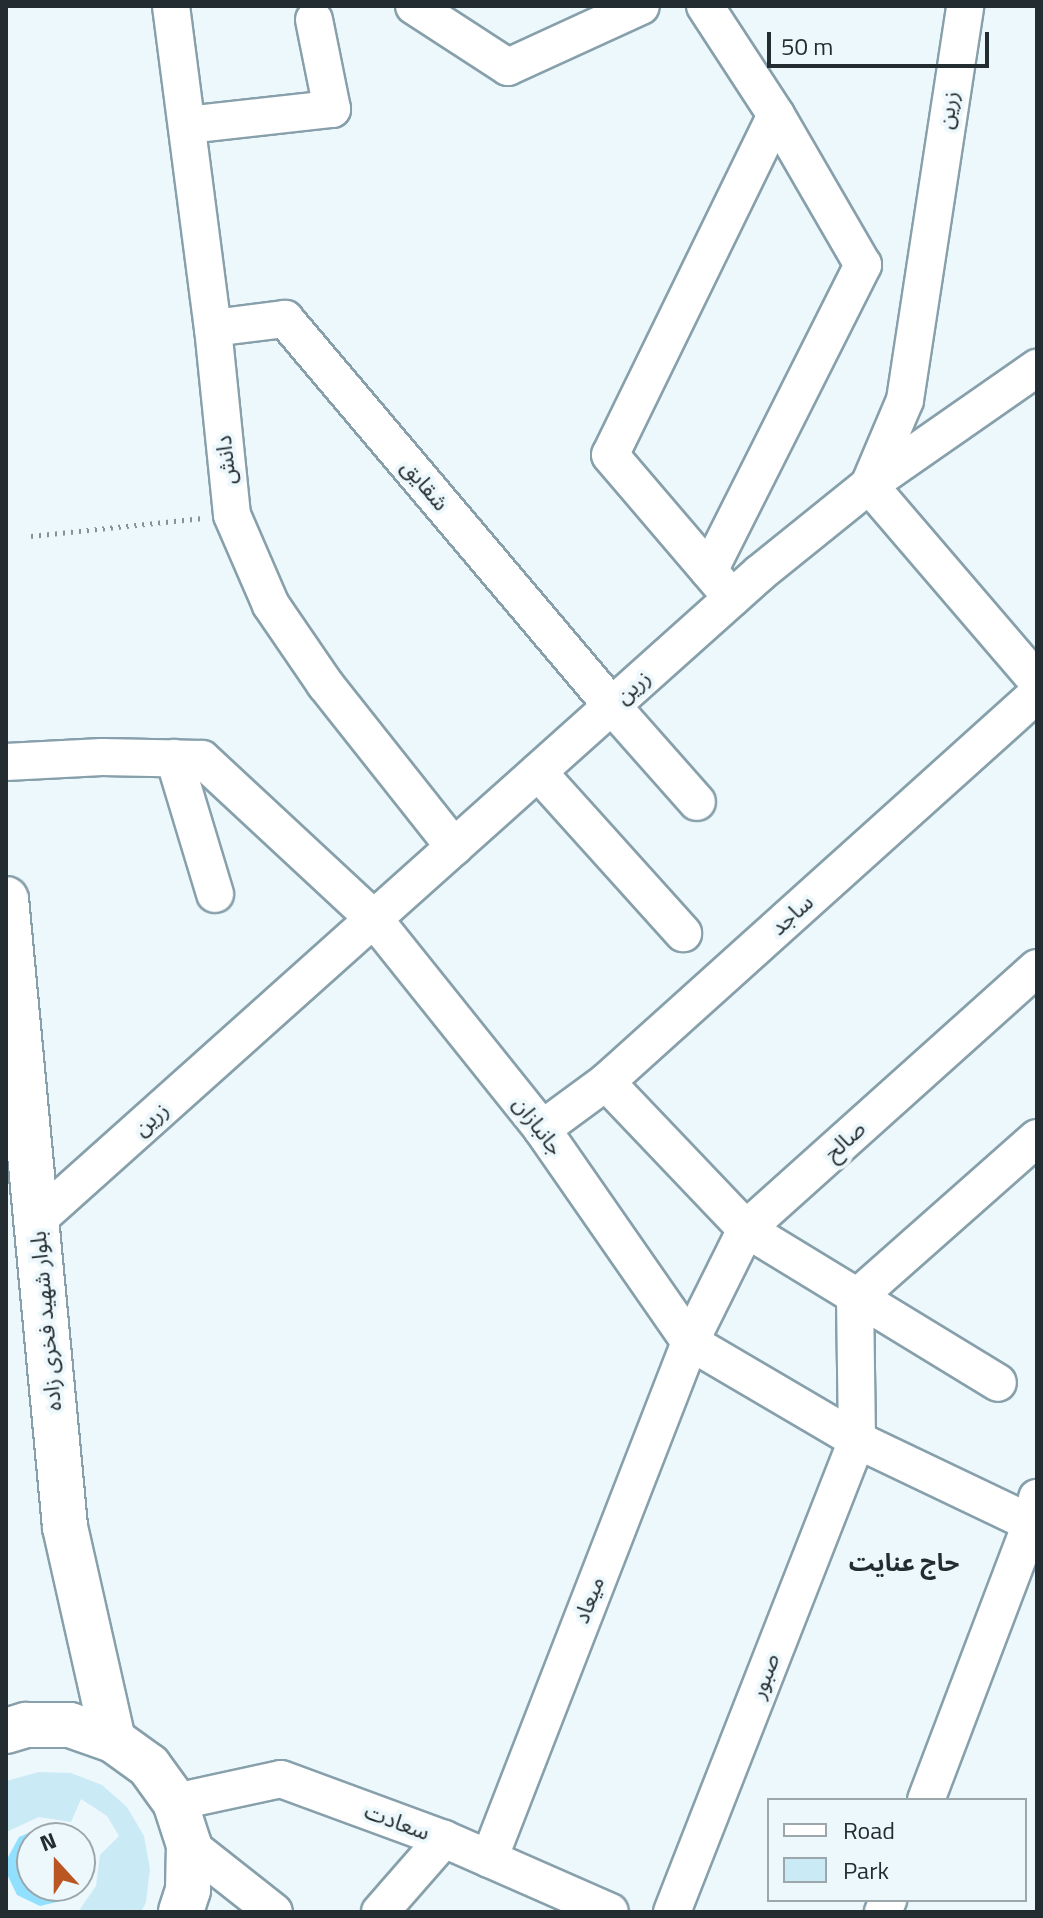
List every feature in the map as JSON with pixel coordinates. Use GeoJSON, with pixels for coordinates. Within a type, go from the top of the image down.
{"type":"FeatureCollection","features":[{"type":"Feature","properties":{"kind":"main road","name":"بلوار شهید فخری زاده"},"geometry":{"type":"LineString","coordinates":[[6,899],[65,1527],[113,1740]]}},
{"type":"Feature","properties":{"kind":"main road"},"geometry":{"type":"LineString","coordinates":[[6,1731],[26,1725],[70,1725],[113,1740],[149,1766],[175,1802],[189,1845],[187,1905]]}},
{"type":"Feature","properties":{"kind":"street","name":"دانش"},"geometry":{"type":"LineString","coordinates":[[171,6],[213,328],[232,515],[271,605],[325,684],[454,847]]}},
{"type":"Feature","properties":{"kind":"street"},"geometry":{"type":"LineString","coordinates":[[414,6],[508,67],[641,6]]}},
{"type":"Feature","properties":{"kind":"street"},"geometry":{"type":"LineString","coordinates":[[705,6],[776,115],[863,265],[721,585],[610,455],[776,115]]}},
{"type":"Feature","properties":{"kind":"street","name":"زرین"},"geometry":{"type":"LineString","coordinates":[[36,1221],[612,706],[721,585],[869,485],[905,400],[965,6]]}},
{"type":"Feature","properties":{"kind":"street"},"geometry":{"type":"LineString","coordinates":[[187,125],[332,109],[314,20]]}},
{"type":"Feature","properties":{"kind":"street","name":"شقایق"},"geometry":{"type":"LineString","coordinates":[[213,328],[285,319],[612,706]]}},
{"type":"Feature","properties":{"kind":"street"},"geometry":{"type":"LineString","coordinates":[[1037,368],[869,485],[1037,681]]}},
{"type":"Feature","properties":{"kind":"street","name":"ساجد"},"geometry":{"type":"LineString","coordinates":[[542,1129],[606,1082],[1037,694]]}},
{"type":"Feature","properties":{"kind":"street"},"geometry":{"type":"LineString","coordinates":[[612,706],[697,802]]}},
{"type":"Feature","properties":{"kind":"street","name":"جانبازان"},"geometry":{"type":"LineString","coordinates":[[6,762],[102,757],[202,759],[374,919],[542,1129],[690,1342]]}},
{"type":"Feature","properties":{"kind":"street"},"geometry":{"type":"LineString","coordinates":[[174,758],[215,894]]}},
{"type":"Feature","properties":{"kind":"street"},"geometry":{"type":"LineString","coordinates":[[538,772],[683,933]]}},
{"type":"Feature","properties":{"kind":"street","name":"صالح"},"geometry":{"type":"LineString","coordinates":[[690,1342],[746,1229],[1037,968]]}},
{"type":"Feature","properties":{"kind":"street"},"geometry":{"type":"LineString","coordinates":[[606,1082],[746,1229],[855,1299],[998,1383]]}},
{"type":"Feature","properties":{"kind":"street"},"geometry":{"type":"LineString","coordinates":[[857,1440],[855,1299],[1037,1138]]}},
{"type":"Feature","properties":{"kind":"street"},"geometry":{"type":"LineString","coordinates":[[690,1342],[857,1440],[1035,1516],[927,1798]]}},
{"type":"Feature","properties":{"kind":"street","name":"میعاد"},"geometry":{"type":"LineString","coordinates":[[489,1859],[690,1342]]}},
{"type":"Feature","properties":{"kind":"street","name":"صبور"},"geometry":{"type":"LineString","coordinates":[[672,1912],[857,1440]]}},
{"type":"Feature","properties":{"kind":"street","name":"سعادت"},"geometry":{"type":"LineString","coordinates":[[175,1802],[281,1779],[444,1839],[610,1912]]}},
{"type":"Feature","properties":{"kind":"street"},"geometry":{"type":"LineString","coordinates":[[380,1912],[444,1839]]}},
{"type":"Feature","properties":{"kind":"street"},"geometry":{"type":"LineString","coordinates":[[189,1845],[274,1912]]}},
{"type":"Feature","properties":{"kind":"path"},"geometry":{"type":"LineString","coordinates":[[31,536],[232,515]]}},
{"type":"Feature","properties":{"kind":"green space"},"geometry":{"type":"Polygon","coordinates":[[[39,1772],[71,1773],[102,1785],[127,1807],[144,1836],[150,1869],[146,1902],[141,1912],[82,1912],[80,1909],[85,1902],[96,1902],[100,1855],[119,1836],[107,1816],[81,1799],[71,1822],[39,1817],[28,1822],[16,1822],[16,1827],[6,1832],[6,1781],[39,1772]]]}},
{"type":"Feature","properties":{"kind":"water"},"geometry":{"type":"Polygon","coordinates":[[[16,1842],[16,1893],[6,1872],[7,1859],[16,1842]]]}},
{"type":"Feature","properties":{"kind":"water"},"geometry":{"type":"Polygon","coordinates":[[[32,1902],[57,1902],[40,1906],[32,1902]]]}},
{"type":"Feature","properties":{"kind":"district","name":"حاج عنایت"},"geometry":{"type":"Point","coordinates":[904,1563]}}]}
